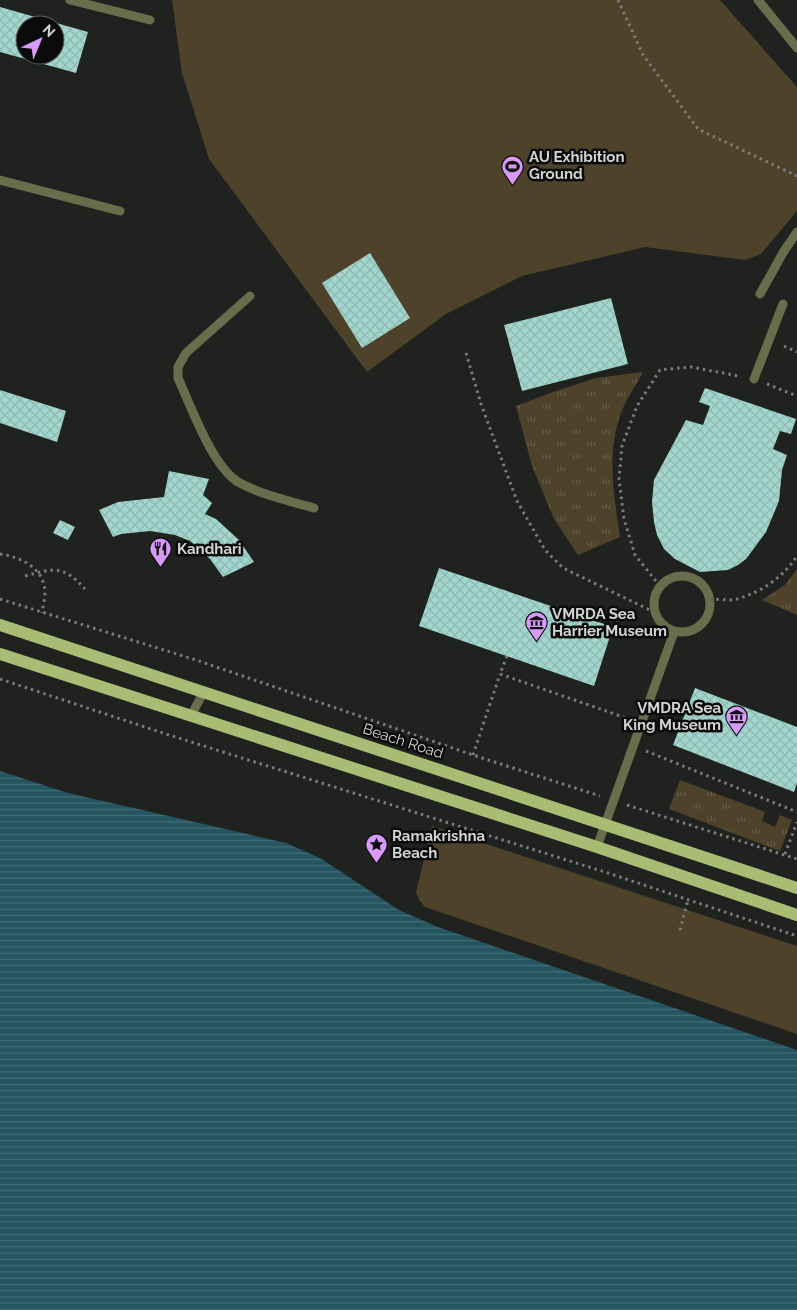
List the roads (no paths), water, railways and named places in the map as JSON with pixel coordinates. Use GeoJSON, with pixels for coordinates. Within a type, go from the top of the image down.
{"type":"FeatureCollection","features":[{"type":"Feature","properties":{"kind":"main road","name":"Beach Road"},"geometry":{"type":"LineString","coordinates":[[0,625],[797,888]]}},
{"type":"Feature","properties":{"kind":"main road"},"geometry":{"type":"LineString","coordinates":[[0,654],[597,847],[797,915]]}},
{"type":"Feature","properties":{"kind":"lane"},"geometry":{"type":"LineString","coordinates":[[70,0],[150,20]]}},
{"type":"Feature","properties":{"kind":"lane"},"geometry":{"type":"LineString","coordinates":[[758,0],[797,48]]}},
{"type":"Feature","properties":{"kind":"lane"},"geometry":{"type":"LineString","coordinates":[[0,180],[120,211]]}},
{"type":"Feature","properties":{"kind":"lane"},"geometry":{"type":"LineString","coordinates":[[760,294],[797,232]]}},
{"type":"Feature","properties":{"kind":"lane"},"geometry":{"type":"LineString","coordinates":[[250,296],[186,353],[178,367],[178,378],[215,457],[228,474],[240,483],[314,508]]}},
{"type":"Feature","properties":{"kind":"lane"},"geometry":{"type":"LineString","coordinates":[[754,379],[783,304]]}},
{"type":"Feature","properties":{"kind":"lane"},"geometry":{"type":"LineString","coordinates":[[684,576],[693,578],[707,590],[710,608],[707,618],[693,631],[684,633],[674,632],[666,628],[659,621],[654,612],[653,603],[660,586],[667,580],[684,576]]}},
{"type":"Feature","properties":{"kind":"lane"},"geometry":{"type":"LineString","coordinates":[[597,847],[674,632]]}},
{"type":"Feature","properties":{"kind":"lane"},"geometry":{"type":"LineString","coordinates":[[191,716],[203,693]]}},
{"type":"Feature","properties":{"kind":"water"},"geometry":{"type":"Polygon","coordinates":[[[0,771],[68,793],[286,843],[320,858],[399,910],[438,927],[797,1050],[797,1310],[0,1310],[0,771]]]}},
{"type":"Feature","properties":{"kind":"place","name":"AU Exhibition Ground"},"geometry":{"type":"Point","coordinates":[513,185]}},
{"type":"Feature","properties":{"kind":"place","name":"Kandhari"},"geometry":{"type":"Point","coordinates":[161,568]}},
{"type":"Feature","properties":{"kind":"place","name":"VMRDA Sea Harrier Museum"},"geometry":{"type":"Point","coordinates":[536,642]}},
{"type":"Feature","properties":{"kind":"place","name":"VMDRA Sea King Museum"},"geometry":{"type":"Point","coordinates":[737,736]}},
{"type":"Feature","properties":{"kind":"place","name":"Ramakrishna Beach"},"geometry":{"type":"Point","coordinates":[376,864]}}]}
